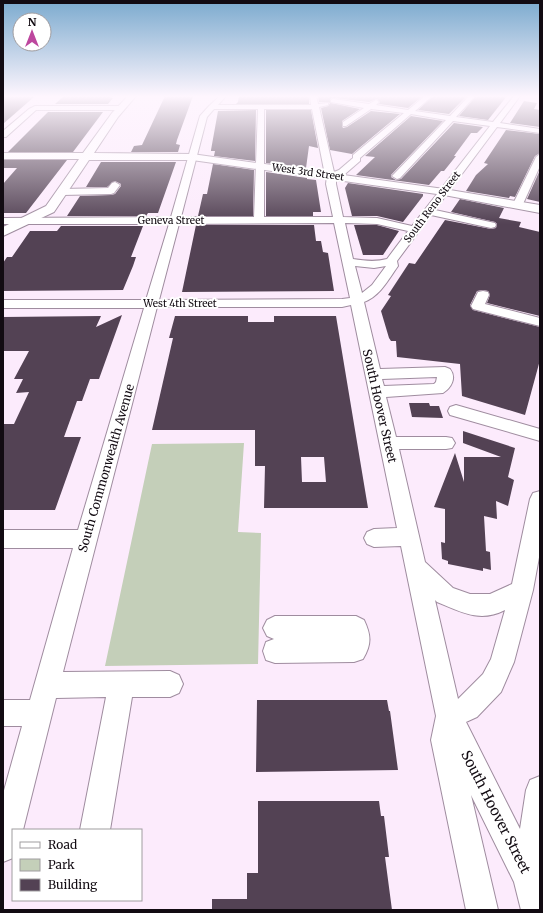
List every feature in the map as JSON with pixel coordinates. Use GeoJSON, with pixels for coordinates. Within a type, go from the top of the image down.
{"type":"FeatureCollection","features":[{"type":"Feature","properties":{"kind":"main road"},"geometry":{"type":"LineString","coordinates":[[3,232],[50,209],[100,139]]}},
{"type":"Feature","properties":{"kind":"main road","name":"West 3rd Street"},"geometry":{"type":"LineString","coordinates":[[3,156],[192,157],[260,166],[335,165],[444,192],[540,209]]}},
{"type":"Feature","properties":{"kind":"street","name":"South Commonwealth Avenue"},"geometry":{"type":"LineString","coordinates":[[7,845],[10,796],[39,713],[47,685],[197,139]]}},
{"type":"Feature","properties":{"kind":"street"},"geometry":{"type":"LineString","coordinates":[[259,220],[260,139]]}},
{"type":"Feature","properties":{"kind":"street","name":"South Hoover Street"},"geometry":{"type":"LineString","coordinates":[[325,139],[335,165],[331,184],[338,220],[378,392],[449,716],[466,754],[529,879],[537,910]]}},
{"type":"Feature","properties":{"kind":"street"},"geometry":{"type":"LineString","coordinates":[[356,157],[357,159],[342,172],[335,165],[356,157],[378,139]]}},
{"type":"Feature","properties":{"kind":"street"},"geometry":{"type":"LineString","coordinates":[[398,176],[432,139]]}},
{"type":"Feature","properties":{"kind":"street","name":"South Reno Street"},"geometry":{"type":"LineString","coordinates":[[357,300],[372,294],[392,266],[391,261],[423,226],[429,212],[484,139]]}},
{"type":"Feature","properties":{"kind":"street"},"geometry":{"type":"LineString","coordinates":[[518,204],[540,157]]}},
{"type":"Feature","properties":{"kind":"street"},"geometry":{"type":"LineString","coordinates":[[62,192],[111,191],[115,185]]}},
{"type":"Feature","properties":{"kind":"street"},"geometry":{"type":"LineString","coordinates":[[429,212],[491,225]]}},
{"type":"Feature","properties":{"kind":"street","name":"Geneva Street"},"geometry":{"type":"LineString","coordinates":[[3,221],[338,220],[377,221],[423,226]]}},
{"type":"Feature","properties":{"kind":"street"},"geometry":{"type":"LineString","coordinates":[[347,261],[369,265],[384,264],[391,261]]}},
{"type":"Feature","properties":{"kind":"street"},"geometry":{"type":"LineString","coordinates":[[483,295],[478,306],[540,322]]}},
{"type":"Feature","properties":{"kind":"street","name":"West 4th Street"},"geometry":{"type":"LineString","coordinates":[[3,304],[342,302],[357,300]]}},
{"type":"Feature","properties":{"kind":"street"},"geometry":{"type":"LineString","coordinates":[[373,374],[445,372],[444,385],[437,389],[378,392]]}},
{"type":"Feature","properties":{"kind":"street"},"geometry":{"type":"LineString","coordinates":[[456,410],[540,436]]}},
{"type":"Feature","properties":{"kind":"street"},"geometry":{"type":"LineString","coordinates":[[389,444],[446,443]]}},
{"type":"Feature","properties":{"kind":"street"},"geometry":{"type":"LineString","coordinates":[[449,716],[468,708],[492,683],[502,662],[522,590],[540,499]]}},
{"type":"Feature","properties":{"kind":"street"},"geometry":{"type":"LineString","coordinates":[[374,538],[409,537]]}},
{"type":"Feature","properties":{"kind":"street"},"geometry":{"type":"LineString","coordinates":[[3,539],[86,539]]}},
{"type":"Feature","properties":{"kind":"street"},"geometry":{"type":"LineString","coordinates":[[415,566],[445,595],[470,605],[492,605],[522,590]]}},
{"type":"Feature","properties":{"kind":"street"},"geometry":{"type":"LineString","coordinates":[[275,640],[354,650],[358,644],[356,628]]}},
{"type":"Feature","properties":{"kind":"street"},"geometry":{"type":"LineString","coordinates":[[47,685],[170,684]]}},
{"type":"Feature","properties":{"kind":"street"},"geometry":{"type":"LineString","coordinates":[[96,829],[121,685]]}},
{"type":"Feature","properties":{"kind":"street"},"geometry":{"type":"LineString","coordinates":[[3,713],[39,713]]}},
{"type":"Feature","properties":{"kind":"street","name":"South Hoover Street"},"geometry":{"type":"LineString","coordinates":[[449,716],[445,740],[482,910]]}},
{"type":"Feature","properties":{"kind":"street"},"geometry":{"type":"LineString","coordinates":[[529,879],[540,790]]}},
{"type":"Feature","properties":{"kind":"green space"},"geometry":{"type":"Polygon","coordinates":[[[244,443],[238,532],[261,533],[258,664],[105,666],[152,444],[244,443]]]}},
{"type":"Feature","properties":{"kind":"building"},"geometry":{"type":"Polygon","coordinates":[[[21,139],[83,139],[73,152],[8,152],[21,139]]]}},
{"type":"Feature","properties":{"kind":"building"},"geometry":{"type":"Polygon","coordinates":[[[145,139],[178,139],[176,144],[180,145],[178,152],[131,152],[134,146],[142,145],[145,139]]]}},
{"type":"Feature","properties":{"kind":"building"},"geometry":{"type":"Polygon","coordinates":[[[213,139],[255,139],[255,161],[214,156],[215,151],[211,150],[213,139]]]}},
{"type":"Feature","properties":{"kind":"building"},"geometry":{"type":"Polygon","coordinates":[[[266,139],[316,139],[318,148],[309,146],[306,168],[266,163],[266,139]]]}},
{"type":"Feature","properties":{"kind":"building"},"geometry":{"type":"Polygon","coordinates":[[[328,139],[370,139],[352,154],[330,150],[328,139]]]}},
{"type":"Feature","properties":{"kind":"building"},"geometry":{"type":"Polygon","coordinates":[[[385,139],[426,139],[391,175],[391,177],[396,180],[401,179],[439,139],[467,139],[444,171],[441,171],[429,185],[356,175],[375,157],[365,156],[385,139]]]}},
{"type":"Feature","properties":{"kind":"building"},"geometry":{"type":"Polygon","coordinates":[[[500,139],[540,139],[540,153],[535,156],[515,197],[510,196],[509,198],[466,191],[476,175],[488,164],[484,163],[500,139]]]}},
{"type":"Feature","properties":{"kind":"building"},"geometry":{"type":"Polygon","coordinates":[[[3,160],[67,160],[26,213],[3,213],[3,184],[17,168],[3,168],[3,160]]]}},
{"type":"Feature","properties":{"kind":"building"},"geometry":{"type":"Polygon","coordinates":[[[101,162],[176,162],[158,213],[148,213],[146,216],[67,216],[80,196],[111,195],[115,194],[121,186],[121,184],[115,181],[107,187],[86,187],[101,162]]]}},
{"type":"Feature","properties":{"kind":"building"},"geometry":{"type":"Polygon","coordinates":[[[213,164],[254,170],[253,216],[198,216],[203,194],[207,194],[213,164]]]}},
{"type":"Feature","properties":{"kind":"building"},"geometry":{"type":"Polygon","coordinates":[[[540,170],[540,202],[527,199],[540,170]]]}},
{"type":"Feature","properties":{"kind":"building"},"geometry":{"type":"Polygon","coordinates":[[[266,172],[316,180],[321,212],[313,212],[313,216],[266,216],[266,172]]]}},
{"type":"Feature","properties":{"kind":"building"},"geometry":{"type":"Polygon","coordinates":[[[348,183],[423,194],[423,196],[403,222],[377,216],[352,216],[345,188],[348,183]]]}},
{"type":"Feature","properties":{"kind":"building"},"geometry":{"type":"Polygon","coordinates":[[[460,199],[504,208],[499,218],[521,222],[519,227],[540,232],[540,316],[487,303],[490,295],[488,291],[483,290],[477,291],[470,305],[473,310],[540,327],[540,360],[525,415],[462,396],[460,364],[397,357],[396,341],[391,341],[389,338],[381,311],[391,296],[388,295],[409,263],[415,264],[445,220],[491,229],[496,228],[497,224],[495,222],[451,212],[460,199]]]}},
{"type":"Feature","properties":{"kind":"building"},"geometry":{"type":"Polygon","coordinates":[[[196,225],[314,225],[316,241],[321,241],[323,252],[328,253],[334,291],[182,292],[196,225]]]}},
{"type":"Feature","properties":{"kind":"building"},"geometry":{"type":"Polygon","coordinates":[[[354,225],[377,225],[399,231],[383,255],[363,255],[354,225]]]}},
{"type":"Feature","properties":{"kind":"building"},"geometry":{"type":"Polygon","coordinates":[[[61,226],[143,226],[131,257],[136,257],[123,290],[3,291],[3,263],[7,257],[12,257],[30,231],[57,231],[61,226]]]}},
{"type":"Feature","properties":{"kind":"building"},"geometry":{"type":"Polygon","coordinates":[[[122,315],[99,379],[90,379],[82,401],[77,401],[64,437],[81,437],[55,510],[3,510],[3,424],[14,424],[29,392],[16,393],[23,379],[14,379],[29,351],[3,351],[3,317],[101,316],[96,327],[122,315]]]}},
{"type":"Feature","properties":{"kind":"building"},"geometry":{"type":"Polygon","coordinates":[[[175,316],[248,316],[248,322],[274,322],[274,316],[336,316],[368,508],[264,508],[265,466],[255,466],[255,430],[152,430],[173,338],[169,338],[175,316]],[[301,457],[302,482],[326,482],[324,457],[301,457]]]}},
{"type":"Feature","properties":{"kind":"building"},"geometry":{"type":"Polygon","coordinates":[[[409,403],[429,403],[430,406],[439,406],[443,418],[412,417],[409,403]]]}},
{"type":"Feature","properties":{"kind":"building"},"geometry":{"type":"Polygon","coordinates":[[[463,431],[515,448],[508,477],[514,480],[508,506],[496,501],[497,519],[484,516],[486,551],[490,552],[491,570],[483,568],[483,571],[448,564],[448,561],[442,559],[441,542],[445,543],[445,509],[434,507],[455,453],[464,482],[464,457],[501,457],[463,443],[463,431]]]}},
{"type":"Feature","properties":{"kind":"building"},"geometry":{"type":"Polygon","coordinates":[[[257,700],[387,700],[390,711],[398,770],[256,772],[257,700]]]}},
{"type":"Feature","properties":{"kind":"building"},"geometry":{"type":"Polygon","coordinates":[[[258,801],[379,801],[381,816],[384,816],[389,857],[385,857],[392,910],[212,910],[212,899],[247,899],[247,873],[258,873],[258,801]]]}}]}
